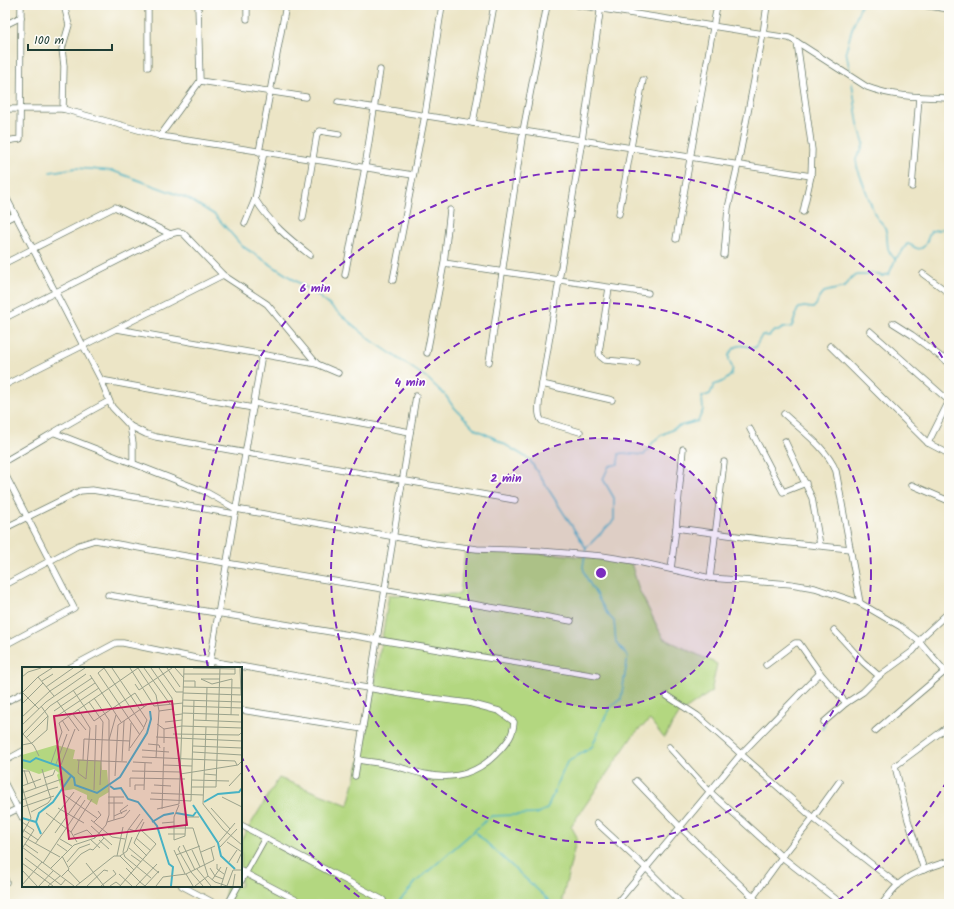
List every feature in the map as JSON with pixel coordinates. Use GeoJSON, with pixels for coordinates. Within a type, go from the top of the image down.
{"type":"FeatureCollection","features":[{"type":"Feature","properties":{"kind":"street"},"geometry":{"type":"LineString","coordinates":[[5,141],[20,139],[21,5]]}},
{"type":"Feature","properties":{"kind":"street"},"geometry":{"type":"LineString","coordinates":[[63,109],[64,66],[62,48],[69,25],[64,5]]}},
{"type":"Feature","properties":{"kind":"street"},"geometry":{"type":"LineString","coordinates":[[148,5],[148,67]]}},
{"type":"Feature","properties":{"kind":"street"},"geometry":{"type":"LineString","coordinates":[[160,136],[200,80],[198,5]]}},
{"type":"Feature","properties":{"kind":"street"},"geometry":{"type":"LineString","coordinates":[[247,5],[247,19]]}},
{"type":"Feature","properties":{"kind":"street"},"geometry":{"type":"LineString","coordinates":[[245,222],[255,199],[270,92],[286,5]]}},
{"type":"Feature","properties":{"kind":"street"},"geometry":{"type":"LineString","coordinates":[[393,280],[425,115],[442,5]]}},
{"type":"Feature","properties":{"kind":"street"},"geometry":{"type":"LineString","coordinates":[[473,123],[494,5]]}},
{"type":"Feature","properties":{"kind":"street"},"geometry":{"type":"LineString","coordinates":[[489,362],[523,131],[547,5]]}},
{"type":"Feature","properties":{"kind":"street"},"geometry":{"type":"LineString","coordinates":[[577,5],[601,7],[789,38],[867,87],[881,92],[919,97],[949,98]]}},
{"type":"Feature","properties":{"kind":"street"},"geometry":{"type":"LineString","coordinates":[[676,239],[717,5]]}},
{"type":"Feature","properties":{"kind":"street"},"geometry":{"type":"LineString","coordinates":[[724,255],[726,222],[763,34],[767,5]]}},
{"type":"Feature","properties":{"kind":"street"},"geometry":{"type":"LineString","coordinates":[[922,5],[949,9]]}},
{"type":"Feature","properties":{"kind":"street"},"geometry":{"type":"LineString","coordinates":[[580,432],[542,421],[540,419],[539,412],[542,384],[582,140],[601,7]]}},
{"type":"Feature","properties":{"kind":"street"},"geometry":{"type":"LineString","coordinates":[[5,25],[21,17]]}},
{"type":"Feature","properties":{"kind":"street"},"geometry":{"type":"LineString","coordinates":[[797,42],[812,146],[811,176],[803,212]]}},
{"type":"Feature","properties":{"kind":"street"},"geometry":{"type":"LineString","coordinates":[[345,275],[365,167],[380,70]]}},
{"type":"Feature","properties":{"kind":"street"},"geometry":{"type":"LineString","coordinates":[[200,80],[306,98]]}},
{"type":"Feature","properties":{"kind":"street"},"geometry":{"type":"LineString","coordinates":[[619,214],[643,80]]}},
{"type":"Feature","properties":{"kind":"street"},"geometry":{"type":"LineString","coordinates":[[912,187],[919,97]]}},
{"type":"Feature","properties":{"kind":"street"},"geometry":{"type":"LineString","coordinates":[[338,102],[811,176]]}},
{"type":"Feature","properties":{"kind":"street"},"geometry":{"type":"LineString","coordinates":[[5,109],[63,109],[160,136],[413,175]]}},
{"type":"Feature","properties":{"kind":"street"},"geometry":{"type":"LineString","coordinates":[[303,218],[314,160],[317,134],[320,131],[339,134]]}},
{"type":"Feature","properties":{"kind":"street"},"geometry":{"type":"LineString","coordinates":[[5,195],[101,380],[112,407],[130,426],[142,433],[156,437],[245,454],[515,500]]}},
{"type":"Feature","properties":{"kind":"street"},"geometry":{"type":"LineString","coordinates":[[255,199],[260,208],[282,233],[310,255]]}},
{"type":"Feature","properties":{"kind":"street"},"geometry":{"type":"LineString","coordinates":[[5,262],[115,207],[170,234]]}},
{"type":"Feature","properties":{"kind":"street"},"geometry":{"type":"LineString","coordinates":[[427,353],[444,263],[450,210]]}},
{"type":"Feature","properties":{"kind":"street"},"geometry":{"type":"LineString","coordinates":[[5,220],[15,215]]}},
{"type":"Feature","properties":{"kind":"street"},"geometry":{"type":"LineString","coordinates":[[5,318],[170,234],[178,232],[183,233],[223,275],[267,304],[317,364]]}},
{"type":"Feature","properties":{"kind":"street"},"geometry":{"type":"LineString","coordinates":[[444,263],[648,293]]}},
{"type":"Feature","properties":{"kind":"street"},"geometry":{"type":"LineString","coordinates":[[923,274],[949,293]]}},
{"type":"Feature","properties":{"kind":"street"},"geometry":{"type":"LineString","coordinates":[[5,386],[223,275]]}},
{"type":"Feature","properties":{"kind":"street"},"geometry":{"type":"LineString","coordinates":[[609,288],[599,352],[600,356],[605,360],[637,364]]}},
{"type":"Feature","properties":{"kind":"street"},"geometry":{"type":"LineString","coordinates":[[893,323],[947,361],[949,353]]}},
{"type":"Feature","properties":{"kind":"street"},"geometry":{"type":"LineString","coordinates":[[116,329],[317,364],[338,373]]}},
{"type":"Feature","properties":{"kind":"street"},"geometry":{"type":"LineString","coordinates":[[870,331],[948,401],[928,443]]}},
{"type":"Feature","properties":{"kind":"street"},"geometry":{"type":"LineString","coordinates":[[830,346],[928,443],[949,454]]}},
{"type":"Feature","properties":{"kind":"street"},"geometry":{"type":"LineString","coordinates":[[209,667],[262,354]]}},
{"type":"Feature","properties":{"kind":"street"},"geometry":{"type":"LineString","coordinates":[[101,380],[410,432]]}},
{"type":"Feature","properties":{"kind":"street"},"geometry":{"type":"LineString","coordinates":[[542,384],[612,400]]}},
{"type":"Feature","properties":{"kind":"street"},"geometry":{"type":"LineString","coordinates":[[355,776],[416,396]]}},
{"type":"Feature","properties":{"kind":"street"},"geometry":{"type":"LineString","coordinates":[[5,461],[73,420],[109,401]]}},
{"type":"Feature","properties":{"kind":"street"},"geometry":{"type":"LineString","coordinates":[[784,414],[818,445],[833,463],[836,471],[860,603]]}},
{"type":"Feature","properties":{"kind":"street"},"geometry":{"type":"LineString","coordinates":[[130,426],[133,443],[133,464]]}},
{"type":"Feature","properties":{"kind":"street"},"geometry":{"type":"LineString","coordinates":[[750,429],[783,492],[806,483]]}},
{"type":"Feature","properties":{"kind":"street"},"geometry":{"type":"LineString","coordinates":[[55,432],[206,492],[235,511]]}},
{"type":"Feature","properties":{"kind":"street"},"geometry":{"type":"LineString","coordinates":[[785,441],[812,498],[820,545]]}},
{"type":"Feature","properties":{"kind":"street"},"geometry":{"type":"LineString","coordinates":[[671,570],[683,449]]}},
{"type":"Feature","properties":{"kind":"street"},"geometry":{"type":"LineString","coordinates":[[710,578],[724,462]]}},
{"type":"Feature","properties":{"kind":"street"},"geometry":{"type":"LineString","coordinates":[[5,474],[74,608],[5,645]]}},
{"type":"Feature","properties":{"kind":"street"},"geometry":{"type":"LineString","coordinates":[[912,486],[949,501]]}},
{"type":"Feature","properties":{"kind":"street"},"geometry":{"type":"LineString","coordinates":[[5,528],[80,491],[92,490],[477,549],[539,551],[602,556],[634,561],[710,578],[804,586],[860,603],[901,627],[920,642],[948,672],[875,731]]}},
{"type":"Feature","properties":{"kind":"street"},"geometry":{"type":"LineString","coordinates":[[676,528],[780,542],[850,549]]}},
{"type":"Feature","properties":{"kind":"street"},"geometry":{"type":"LineString","coordinates":[[5,585],[87,542],[95,540],[227,564],[571,621]]}},
{"type":"Feature","properties":{"kind":"street"},"geometry":{"type":"LineString","coordinates":[[108,595],[597,676]]}},
{"type":"Feature","properties":{"kind":"street"},"geometry":{"type":"LineString","coordinates":[[824,722],[846,703],[863,692],[879,676],[913,651],[922,637],[949,612]]}},
{"type":"Feature","properties":{"kind":"street"},"geometry":{"type":"LineString","coordinates":[[834,630],[863,662],[879,676]]}},
{"type":"Feature","properties":{"kind":"street"},"geometry":{"type":"LineString","coordinates":[[766,665],[798,642],[820,673],[846,703]]}},
{"type":"Feature","properties":{"kind":"street"},"geometry":{"type":"LineString","coordinates":[[71,667],[116,643],[122,643],[210,661],[489,707],[499,711],[514,722],[514,731],[509,740],[493,758],[476,769],[460,776],[436,776],[358,760]]}},
{"type":"Feature","properties":{"kind":"street"},"geometry":{"type":"LineString","coordinates":[[616,904],[709,791],[742,754],[820,673]]}},
{"type":"Feature","properties":{"kind":"street"},"geometry":{"type":"LineString","coordinates":[[5,702],[22,694]]}},
{"type":"Feature","properties":{"kind":"street"},"geometry":{"type":"LineString","coordinates":[[667,696],[698,716],[813,818],[898,885]]}},
{"type":"Feature","properties":{"kind":"street"},"geometry":{"type":"LineString","coordinates":[[242,710],[363,729]]}},
{"type":"Feature","properties":{"kind":"street"},"geometry":{"type":"LineString","coordinates":[[924,870],[908,820],[895,766],[949,726]]}},
{"type":"Feature","properties":{"kind":"street"},"geometry":{"type":"LineString","coordinates":[[669,747],[709,791],[782,857],[842,904]]}},
{"type":"Feature","properties":{"kind":"street"},"geometry":{"type":"LineString","coordinates":[[5,761],[22,752]]}},
{"type":"Feature","properties":{"kind":"street"},"geometry":{"type":"LineString","coordinates":[[636,781],[680,828],[760,904]]}},
{"type":"Feature","properties":{"kind":"street"},"geometry":{"type":"LineString","coordinates":[[748,904],[839,782]]}},
{"type":"Feature","properties":{"kind":"street"},"geometry":{"type":"LineString","coordinates":[[5,784],[20,808],[5,815]]}},
{"type":"Feature","properties":{"kind":"street"},"geometry":{"type":"LineString","coordinates":[[597,823],[646,868],[682,904]]}},
{"type":"Feature","properties":{"kind":"street"},"geometry":{"type":"LineString","coordinates":[[242,826],[383,900]]}},
{"type":"Feature","properties":{"kind":"street"},"geometry":{"type":"LineString","coordinates":[[265,838],[243,872],[304,904]]}},
{"type":"Feature","properties":{"kind":"street"},"geometry":{"type":"LineString","coordinates":[[882,904],[898,885],[924,870],[949,861]]}},
{"type":"Feature","properties":{"kind":"street"},"geometry":{"type":"LineString","coordinates":[[184,887],[216,904]]}},
{"type":"Feature","properties":{"kind":"street"},"geometry":{"type":"LineString","coordinates":[[228,904],[237,887]]}},
{"type":"Feature","properties":{"kind":"green space"},"geometry":{"type":"Polygon","coordinates":[[[465,552],[559,554],[631,563],[639,590],[663,638],[717,664],[711,692],[679,714],[664,738],[650,720],[634,734],[571,826],[577,837],[562,900],[565,904],[223,904],[227,887],[242,887],[242,838],[279,778],[348,805],[366,737],[389,595],[460,594],[465,552]]]}},
{"type":"Feature","properties":{"kind":"waterway"},"geometry":{"type":"LineString","coordinates":[[850,72],[846,51],[861,5]]}},
{"type":"Feature","properties":{"kind":"waterway"},"geometry":{"type":"LineString","coordinates":[[852,83],[858,124],[864,143],[856,159],[857,167],[875,215],[885,228],[889,251],[895,259]]}},
{"type":"Feature","properties":{"kind":"waterway"},"geometry":{"type":"LineString","coordinates":[[50,172],[76,168],[113,171],[187,198],[215,215],[242,246],[316,294],[371,340],[427,378],[446,396],[452,405],[475,429],[494,438],[529,459],[586,548]]}},
{"type":"Feature","properties":{"kind":"waterway"},"geometry":{"type":"LineString","coordinates":[[397,904],[416,882],[491,816],[535,814],[547,809],[567,762],[592,747],[603,721],[613,704],[621,699],[628,656],[616,643],[614,621],[608,615],[586,577],[583,567],[586,548],[614,520],[614,498],[603,479],[609,466],[618,464],[619,454],[644,455],[654,441],[661,435],[680,426],[698,421],[703,410],[702,397],[710,394],[714,385],[724,381],[731,374],[732,367],[729,361],[729,355],[737,346],[743,345],[755,348],[762,335],[769,336],[774,331],[791,327],[794,322],[796,312],[799,308],[813,308],[824,292],[845,287],[852,277],[872,273],[882,276],[889,274],[896,258],[907,244],[919,249],[922,248],[926,244],[931,231],[949,228]]}},
{"type":"Feature","properties":{"kind":"waterway"},"geometry":{"type":"LineString","coordinates":[[822,729],[825,724]]}},
{"type":"Feature","properties":{"kind":"waterway"},"geometry":{"type":"LineString","coordinates":[[474,831],[553,904]]}}]}
